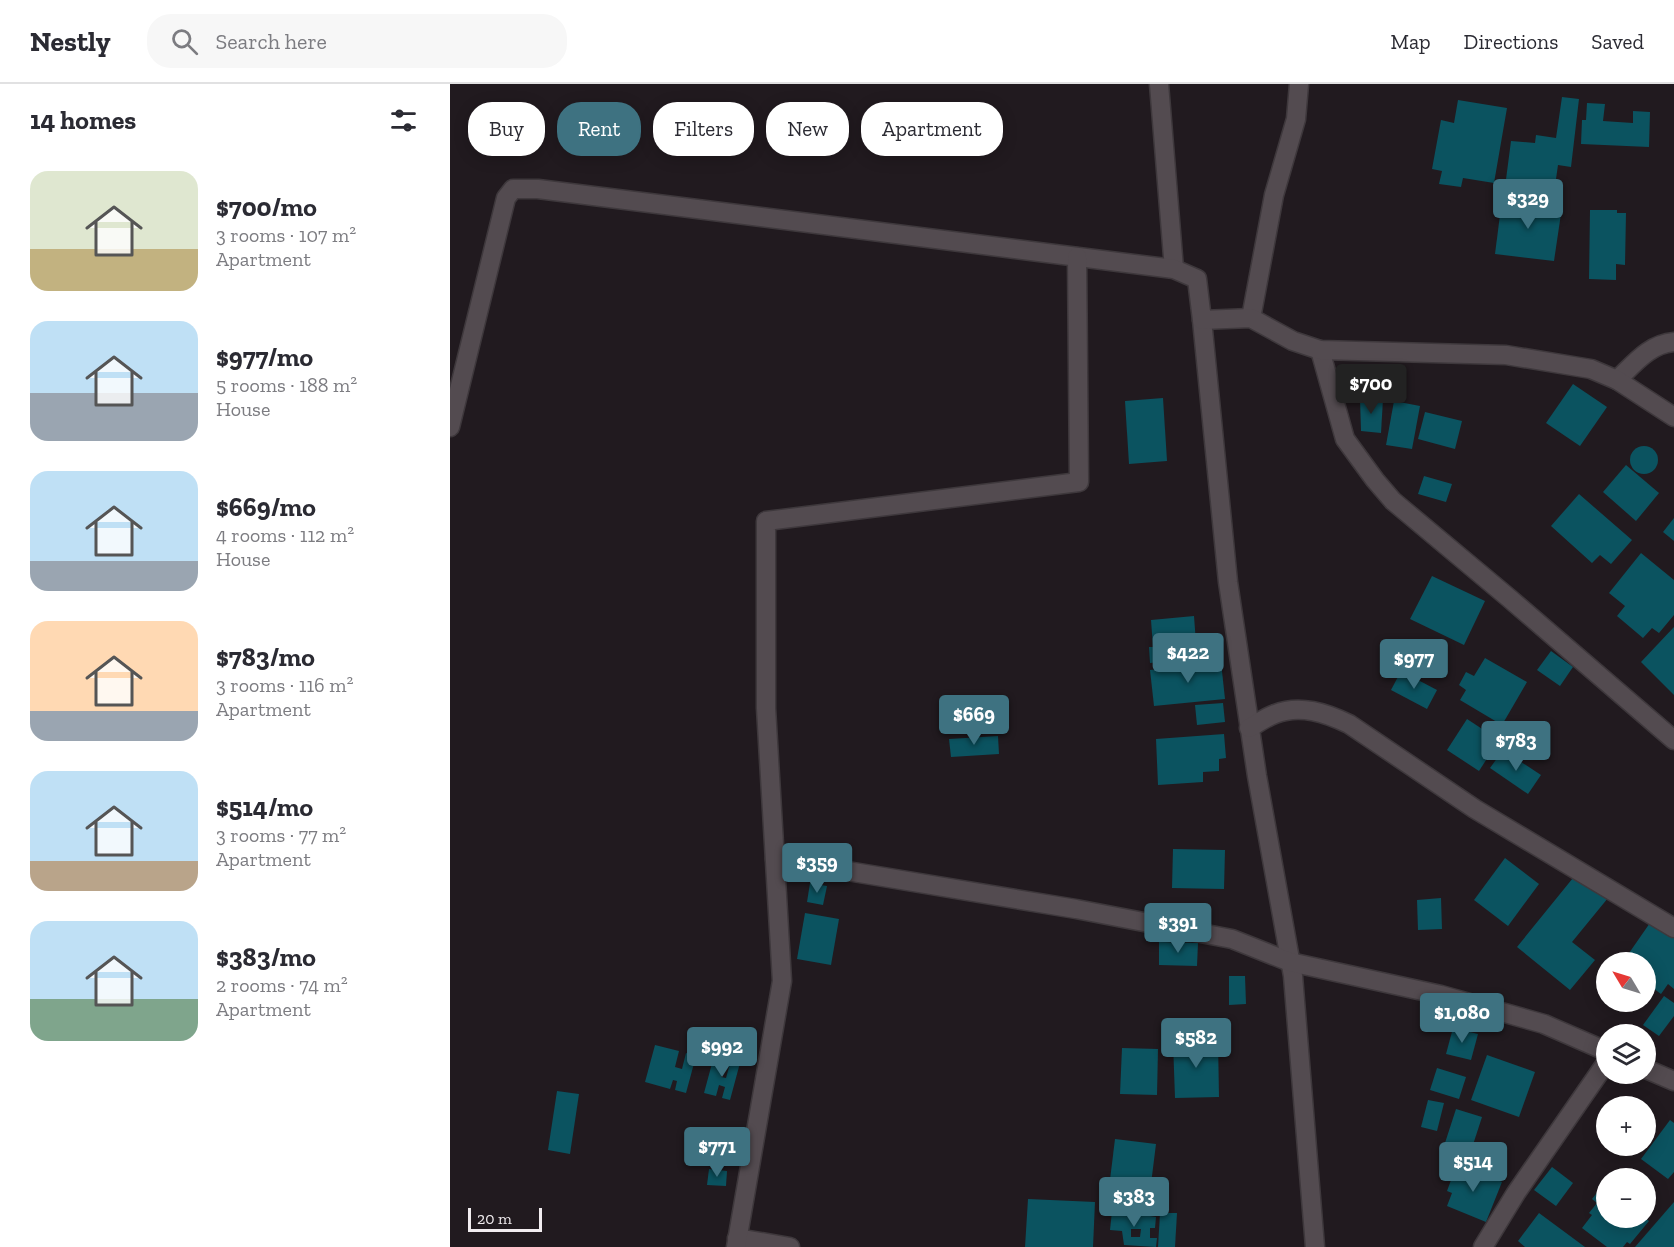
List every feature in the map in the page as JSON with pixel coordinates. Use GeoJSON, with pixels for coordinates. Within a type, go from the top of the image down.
{"type":"FeatureCollection","features":[{"type":"Feature","properties":{"kind":"street"},"geometry":{"type":"LineString","coordinates":[[1159,84],[1174,269]]}},
{"type":"Feature","properties":{"kind":"street"},"geometry":{"type":"LineString","coordinates":[[1251,318],[1274,195],[1296,119],[1299,84]]}},
{"type":"Feature","properties":{"kind":"street"},"geometry":{"type":"LineString","coordinates":[[450,427],[506,198],[513,189],[538,189],[1174,269],[1197,279],[1228,582],[1249,728],[1290,962],[1315,1247]]}},
{"type":"Feature","properties":{"kind":"street"},"geometry":{"type":"LineString","coordinates":[[790,1247],[736,1243],[782,981],[766,708],[766,521],[1079,482],[1077,257]]}},
{"type":"Feature","properties":{"kind":"street"},"geometry":{"type":"LineString","coordinates":[[1202,320],[1251,318],[1293,341],[1320,350],[1506,355],[1591,369],[1617,381],[1674,417]]}},
{"type":"Feature","properties":{"kind":"street"},"geometry":{"type":"LineString","coordinates":[[1617,381],[1645,352],[1663,342],[1674,342]]}},
{"type":"Feature","properties":{"kind":"street"},"geometry":{"type":"LineString","coordinates":[[1320,350],[1345,439],[1393,501],[1674,740]]}},
{"type":"Feature","properties":{"kind":"street"},"geometry":{"type":"LineString","coordinates":[[1249,728],[1274,714],[1290,710],[1328,714],[1349,724],[1475,809],[1674,928]]}},
{"type":"Feature","properties":{"kind":"street"},"geometry":{"type":"LineString","coordinates":[[775,859],[1076,909],[1220,936],[1290,962],[1441,995],[1544,1024],[1596,1047]]}},
{"type":"Feature","properties":{"kind":"street"},"geometry":{"type":"LineString","coordinates":[[1656,1073],[1674,1081]]}},
{"type":"Feature","properties":{"kind":"street"},"geometry":{"type":"LineString","coordinates":[[1483,1247],[1516,1193],[1596,1077]]}},
{"type":"Feature","properties":{"kind":"building"},"geometry":{"type":"Polygon","coordinates":[[[1562,97],[1579,99],[1571,167],[1558,165],[1554,193],[1505,187],[1511,141],[1535,143],[1536,135],[1556,138],[1562,97]]]}},
{"type":"Feature","properties":{"kind":"building"},"geometry":{"type":"Polygon","coordinates":[[[1458,100],[1507,108],[1494,183],[1463,178],[1461,187],[1439,184],[1442,171],[1432,169],[1441,120],[1454,123],[1458,100]]]}},
{"type":"Feature","properties":{"kind":"building"},"geometry":{"type":"Polygon","coordinates":[[[1587,103],[1605,104],[1603,121],[1633,123],[1633,111],[1650,112],[1649,147],[1581,144],[1582,120],[1586,120],[1587,103]]]}},
{"type":"Feature","properties":{"kind":"building"},"geometry":{"type":"Polygon","coordinates":[[[1502,199],[1562,207],[1554,261],[1495,254],[1502,199]]]}},
{"type":"Feature","properties":{"kind":"building"},"geometry":{"type":"Polygon","coordinates":[[[1590,210],[1617,210],[1617,213],[1626,213],[1625,265],[1616,264],[1616,280],[1589,279],[1590,210]]]}},
{"type":"Feature","properties":{"kind":"building"},"geometry":{"type":"Polygon","coordinates":[[[1573,384],[1607,407],[1580,446],[1546,423],[1573,384]]]}},
{"type":"Feature","properties":{"kind":"building"},"geometry":{"type":"Polygon","coordinates":[[[1163,398],[1167,461],[1129,464],[1125,401],[1163,398]]]}},
{"type":"Feature","properties":{"kind":"building"},"geometry":{"type":"Polygon","coordinates":[[[1360,399],[1383,399],[1381,433],[1361,431],[1360,399]]]}},
{"type":"Feature","properties":{"kind":"building"},"geometry":{"type":"Polygon","coordinates":[[[1394,401],[1420,406],[1412,449],[1386,445],[1394,401]]]}},
{"type":"Feature","properties":{"kind":"building"},"geometry":{"type":"Polygon","coordinates":[[[1425,412],[1462,421],[1455,449],[1418,439],[1425,412]]]}},
{"type":"Feature","properties":{"kind":"building"},"geometry":{"type":"Polygon","coordinates":[[[1644,446],[1654,450],[1658,460],[1654,470],[1644,474],[1634,470],[1630,460],[1634,450],[1644,446]]]}},
{"type":"Feature","properties":{"kind":"building"},"geometry":{"type":"Polygon","coordinates":[[[1626,465],[1659,493],[1636,521],[1603,492],[1626,465]]]}},
{"type":"Feature","properties":{"kind":"building"},"geometry":{"type":"Polygon","coordinates":[[[1424,476],[1452,484],[1446,502],[1418,494],[1424,476]]]}},
{"type":"Feature","properties":{"kind":"building"},"geometry":{"type":"Polygon","coordinates":[[[1579,494],[1632,540],[1611,564],[1600,555],[1592,563],[1551,526],[1579,494]]]}},
{"type":"Feature","properties":{"kind":"building"},"geometry":{"type":"Polygon","coordinates":[[[1674,518],[1674,541],[1663,532],[1674,518]]]}},
{"type":"Feature","properties":{"kind":"building"},"geometry":{"type":"Polygon","coordinates":[[[1641,553],[1674,580],[1674,615],[1659,633],[1652,628],[1643,638],[1617,616],[1625,606],[1609,593],[1641,553]]]}},
{"type":"Feature","properties":{"kind":"building"},"geometry":{"type":"Polygon","coordinates":[[[1432,576],[1485,601],[1464,645],[1410,619],[1432,576]]]}},
{"type":"Feature","properties":{"kind":"building"},"geometry":{"type":"Polygon","coordinates":[[[1194,616],[1196,643],[1214,642],[1216,656],[1150,663],[1149,647],[1153,647],[1151,620],[1194,616]]]}},
{"type":"Feature","properties":{"kind":"building"},"geometry":{"type":"Polygon","coordinates":[[[1674,627],[1674,695],[1641,662],[1674,627]]]}},
{"type":"Feature","properties":{"kind":"building"},"geometry":{"type":"Polygon","coordinates":[[[1551,651],[1573,667],[1560,686],[1537,670],[1551,651]]]}},
{"type":"Feature","properties":{"kind":"building"},"geometry":{"type":"Polygon","coordinates":[[[1485,658],[1527,682],[1502,725],[1460,700],[1466,690],[1459,685],[1466,672],[1474,676],[1485,658]]]}},
{"type":"Feature","properties":{"kind":"building"},"geometry":{"type":"Polygon","coordinates":[[[1221,662],[1225,699],[1154,706],[1150,670],[1221,662]]]}},
{"type":"Feature","properties":{"kind":"building"},"geometry":{"type":"Polygon","coordinates":[[[1401,671],[1437,690],[1427,709],[1391,690],[1401,671]]]}},
{"type":"Feature","properties":{"kind":"building"},"geometry":{"type":"Polygon","coordinates":[[[1223,703],[1225,722],[1197,725],[1195,705],[1223,703]]]}},
{"type":"Feature","properties":{"kind":"building"},"geometry":{"type":"Polygon","coordinates":[[[1467,719],[1499,740],[1479,771],[1447,750],[1467,719]]]}},
{"type":"Feature","properties":{"kind":"building"},"geometry":{"type":"Polygon","coordinates":[[[1224,734],[1226,758],[1219,759],[1219,771],[1203,772],[1203,782],[1158,785],[1156,739],[1224,734]]]}},
{"type":"Feature","properties":{"kind":"building"},"geometry":{"type":"Polygon","coordinates":[[[998,736],[999,754],[951,757],[949,739],[998,736]]]}},
{"type":"Feature","properties":{"kind":"building"},"geometry":{"type":"Polygon","coordinates":[[[1503,750],[1541,775],[1528,794],[1490,768],[1503,750]]]}},
{"type":"Feature","properties":{"kind":"building"},"geometry":{"type":"Polygon","coordinates":[[[1173,849],[1225,850],[1224,889],[1172,888],[1173,849]]]}},
{"type":"Feature","properties":{"kind":"building"},"geometry":{"type":"Polygon","coordinates":[[[1505,858],[1539,884],[1508,926],[1474,900],[1505,858]]]}},
{"type":"Feature","properties":{"kind":"building"},"geometry":{"type":"Polygon","coordinates":[[[1577,873],[1608,898],[1572,942],[1595,960],[1570,990],[1517,947],[1577,873]]]}},
{"type":"Feature","properties":{"kind":"building"},"geometry":{"type":"Polygon","coordinates":[[[810,883],[827,886],[823,905],[807,902],[810,883]]]}},
{"type":"Feature","properties":{"kind":"building"},"geometry":{"type":"Polygon","coordinates":[[[1441,898],[1442,929],[1418,930],[1417,900],[1441,898]]]}},
{"type":"Feature","properties":{"kind":"building"},"geometry":{"type":"Polygon","coordinates":[[[805,913],[839,919],[831,965],[797,959],[805,913]]]}},
{"type":"Feature","properties":{"kind":"building"},"geometry":{"type":"Polygon","coordinates":[[[1652,920],[1674,935],[1674,989],[1668,984],[1661,994],[1656,990],[1656,952],[1630,952],[1652,920]]]}},
{"type":"Feature","properties":{"kind":"building"},"geometry":{"type":"Polygon","coordinates":[[[1159,942],[1198,943],[1197,966],[1159,965],[1159,942]]]}},
{"type":"Feature","properties":{"kind":"building"},"geometry":{"type":"Polygon","coordinates":[[[1229,976],[1245,976],[1246,1004],[1229,1005],[1229,976]]]}},
{"type":"Feature","properties":{"kind":"building"},"geometry":{"type":"Polygon","coordinates":[[[1664,996],[1674,1003],[1674,1016],[1659,1036],[1656,1034],[1656,1024],[1644,1024],[1652,1012],[1656,1012],[1656,1007],[1664,996]]]}},
{"type":"Feature","properties":{"kind":"building"},"geometry":{"type":"Polygon","coordinates":[[[1453,1028],[1478,1034],[1471,1060],[1446,1054],[1453,1028]]]}},
{"type":"Feature","properties":{"kind":"building"},"geometry":{"type":"Polygon","coordinates":[[[1218,1040],[1219,1097],[1175,1098],[1173,1042],[1218,1040]]]}},
{"type":"Feature","properties":{"kind":"building"},"geometry":{"type":"Polygon","coordinates":[[[655,1045],[679,1051],[675,1067],[682,1069],[686,1053],[696,1056],[686,1093],[675,1090],[677,1081],[673,1080],[670,1089],[645,1082],[655,1045]]]}},
{"type":"Feature","properties":{"kind":"building"},"geometry":{"type":"Polygon","coordinates":[[[1122,1048],[1158,1049],[1157,1095],[1120,1094],[1122,1048]]]}},
{"type":"Feature","properties":{"kind":"building"},"geometry":{"type":"Polygon","coordinates":[[[1487,1055],[1535,1072],[1519,1117],[1471,1100],[1487,1055]]]}},
{"type":"Feature","properties":{"kind":"building"},"geometry":{"type":"Polygon","coordinates":[[[714,1056],[726,1059],[721,1077],[726,1078],[731,1060],[740,1063],[730,1100],[722,1098],[725,1087],[719,1085],[716,1096],[704,1093],[714,1056]]]}},
{"type":"Feature","properties":{"kind":"building"},"geometry":{"type":"Polygon","coordinates":[[[1437,1068],[1466,1077],[1459,1099],[1430,1090],[1437,1068]]]}},
{"type":"Feature","properties":{"kind":"building"},"geometry":{"type":"Polygon","coordinates":[[[557,1091],[579,1094],[570,1154],[548,1150],[557,1091]]]}},
{"type":"Feature","properties":{"kind":"building"},"geometry":{"type":"Polygon","coordinates":[[[1428,1100],[1444,1103],[1437,1131],[1421,1127],[1428,1100]]]}},
{"type":"Feature","properties":{"kind":"building"},"geometry":{"type":"Polygon","coordinates":[[[1456,1109],[1482,1117],[1470,1154],[1444,1146],[1456,1109]]]}},
{"type":"Feature","properties":{"kind":"building"},"geometry":{"type":"Polygon","coordinates":[[[1670,1120],[1674,1123],[1674,1172],[1668,1179],[1641,1159],[1643,1156],[1656,1156],[1656,1139],[1670,1120]]]}},
{"type":"Feature","properties":{"kind":"building"},"geometry":{"type":"Polygon","coordinates":[[[1115,1139],[1156,1144],[1149,1200],[1108,1196],[1115,1139]]]}},
{"type":"Feature","properties":{"kind":"building"},"geometry":{"type":"Polygon","coordinates":[[[1463,1166],[1502,1182],[1486,1222],[1447,1206],[1452,1193],[1447,1191],[1454,1172],[1460,1175],[1463,1166]]]}},
{"type":"Feature","properties":{"kind":"building"},"geometry":{"type":"Polygon","coordinates":[[[1552,1167],[1573,1183],[1556,1206],[1534,1190],[1552,1167]]]}},
{"type":"Feature","properties":{"kind":"building"},"geometry":{"type":"Polygon","coordinates":[[[709,1169],[727,1171],[726,1186],[707,1185],[709,1169]]]}},
{"type":"Feature","properties":{"kind":"building"},"geometry":{"type":"Polygon","coordinates":[[[1028,1199],[1095,1202],[1093,1247],[1025,1247],[1028,1199]]]}},
{"type":"Feature","properties":{"kind":"building"},"geometry":{"type":"Polygon","coordinates":[[[1674,1202],[1674,1247],[1635,1247],[1651,1228],[1656,1228],[1656,1223],[1674,1202]]]}},
{"type":"Feature","properties":{"kind":"building"},"geometry":{"type":"Polygon","coordinates":[[[1596,1204],[1596,1228],[1643,1228],[1630,1244],[1627,1242],[1623,1247],[1607,1247],[1582,1228],[1592,1215],[1589,1213],[1596,1204]]]}},
{"type":"Feature","properties":{"kind":"building"},"geometry":{"type":"Polygon","coordinates":[[[1112,1211],[1150,1214],[1156,1217],[1155,1228],[1150,1228],[1150,1238],[1157,1238],[1156,1247],[1124,1245],[1122,1231],[1110,1230],[1112,1211]],[[1131,1229],[1131,1237],[1140,1237],[1141,1229],[1131,1229]]]}},
{"type":"Feature","properties":{"kind":"building"},"geometry":{"type":"Polygon","coordinates":[[[1160,1213],[1177,1213],[1175,1247],[1158,1247],[1160,1213]]]}},
{"type":"Feature","properties":{"kind":"building"},"geometry":{"type":"Polygon","coordinates":[[[1539,1213],[1585,1247],[1525,1247],[1518,1241],[1539,1213]]]}}]}
